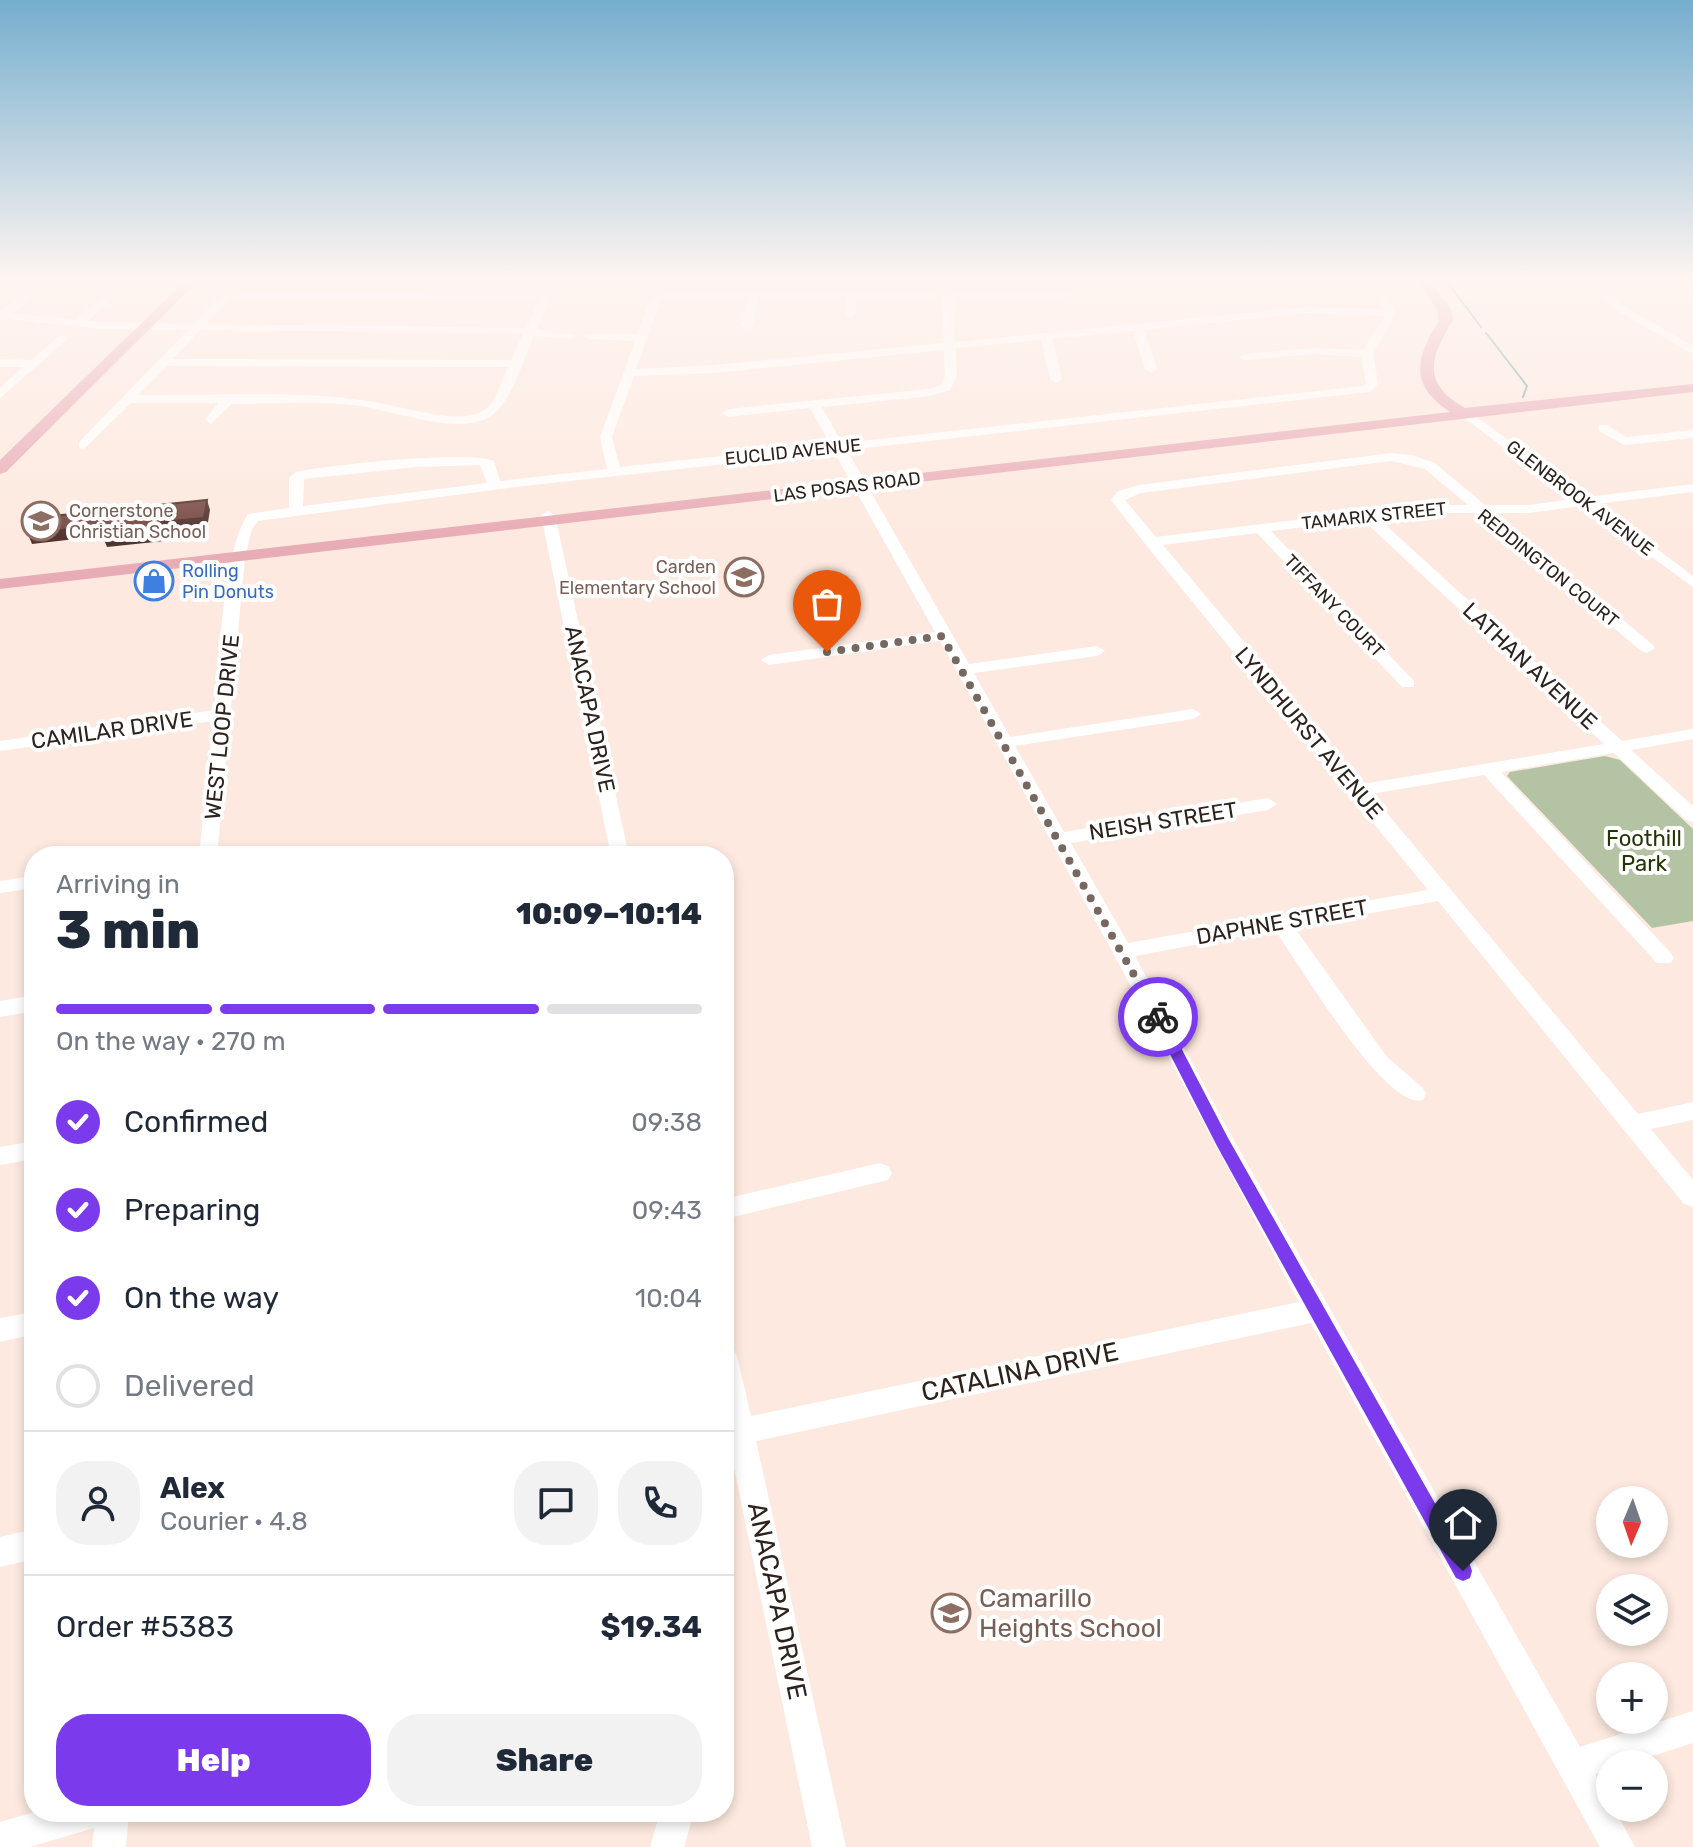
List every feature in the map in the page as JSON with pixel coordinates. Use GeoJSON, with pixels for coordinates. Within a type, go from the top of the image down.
{"type":"FeatureCollection","features":[{"type":"Feature","properties":{"kind":"main road"},"geometry":{"type":"LineString","coordinates":[[0,455],[97,365]]}},
{"type":"Feature","properties":{"kind":"main road"},"geometry":{"type":"LineString","coordinates":[[0,469],[101,365]]}},
{"type":"Feature","properties":{"kind":"main road"},"geometry":{"type":"LineString","coordinates":[[1426,365],[1425,372],[1462,411]]}},
{"type":"Feature","properties":{"kind":"main road"},"geometry":{"type":"LineString","coordinates":[[1437,365],[1446,388],[1462,411]]}},
{"type":"Feature","properties":{"kind":"main road","name":"LAS POSAS ROAD"},"geometry":{"type":"LineString","coordinates":[[0,577],[858,483],[1693,385]]}},
{"type":"Feature","properties":{"kind":"main road","name":"LAS POSAS ROAD"},"geometry":{"type":"LineString","coordinates":[[0,584],[239,553]]}},
{"type":"Feature","properties":{"kind":"street"},"geometry":{"type":"LineString","coordinates":[[0,394],[33,365]]}},
{"type":"Feature","properties":{"kind":"street"},"geometry":{"type":"LineString","coordinates":[[84,445],[162,365]]}},
{"type":"Feature","properties":{"kind":"street"},"geometry":{"type":"LineString","coordinates":[[128,399],[334,406],[375,403],[435,418],[483,416],[496,406],[514,365]]}},
{"type":"Feature","properties":{"kind":"street"},"geometry":{"type":"LineString","coordinates":[[614,472],[606,437],[632,365]]}},
{"type":"Feature","properties":{"kind":"street"},"geometry":{"type":"LineString","coordinates":[[629,373],[719,365]]}},
{"type":"Feature","properties":{"kind":"street"},"geometry":{"type":"LineString","coordinates":[[728,413],[931,392],[946,387],[951,376],[951,365]]}},
{"type":"Feature","properties":{"kind":"street"},"geometry":{"type":"LineString","coordinates":[[1053,365],[1056,379]]}},
{"type":"Feature","properties":{"kind":"street"},"geometry":{"type":"LineString","coordinates":[[1150,365],[1151,369]]}},
{"type":"Feature","properties":{"kind":"street","name":"EUCLID AVENUE"},"geometry":{"type":"LineString","coordinates":[[239,553],[253,517],[614,472],[1369,388],[1372,384],[1368,365]]}},
{"type":"Feature","properties":{"kind":"street"},"geometry":{"type":"LineString","coordinates":[[211,420],[227,400]]}},
{"type":"Feature","properties":{"kind":"street"},"geometry":{"type":"LineString","coordinates":[[814,404],[1122,951],[1317,1310],[1618,1847]]}},
{"type":"Feature","properties":{"kind":"street","name":"GLENBROOK AVENUE"},"geometry":{"type":"LineString","coordinates":[[1462,411],[1693,583]]}},
{"type":"Feature","properties":{"kind":"street"},"geometry":{"type":"LineString","coordinates":[[1603,428],[1624,441],[1693,434]]}},
{"type":"Feature","properties":{"kind":"street","name":"LYNDHURST AVENUE"},"geometry":{"type":"LineString","coordinates":[[1412,459],[1391,457],[1123,494],[1118,500],[1119,505],[1693,1197]]}},
{"type":"Feature","properties":{"kind":"street","name":"REDDINGTON COURT"},"geometry":{"type":"LineString","coordinates":[[1412,459],[1430,466],[1475,507],[1647,648]]}},
{"type":"Feature","properties":{"kind":"street"},"geometry":{"type":"LineString","coordinates":[[296,510],[296,478],[301,475],[417,463],[482,461],[489,464],[494,486]]}},
{"type":"Feature","properties":{"kind":"street","name":"TAMARIX STREET"},"geometry":{"type":"LineString","coordinates":[[1151,542],[1433,508],[1513,510],[1689,491]]}},
{"type":"Feature","properties":{"kind":"street","name":"LATHAN AVENUE"},"geometry":{"type":"LineString","coordinates":[[1367,516],[1693,816]]}},
{"type":"Feature","properties":{"kind":"street","name":"ANACAPA DRIVE"},"geometry":{"type":"LineString","coordinates":[[548,518],[618,846]]}},
{"type":"Feature","properties":{"kind":"street","name":"TIFFANY COURT"},"geometry":{"type":"LineString","coordinates":[[1261,529],[1408,684]]}},
{"type":"Feature","properties":{"kind":"street","name":"WEST LOOP DRIVE"},"geometry":{"type":"LineString","coordinates":[[206,846],[224,714],[239,553]]}},
{"type":"Feature","properties":{"kind":"street"},"geometry":{"type":"LineString","coordinates":[[769,660],[942,636]]}},
{"type":"Feature","properties":{"kind":"street"},"geometry":{"type":"LineString","coordinates":[[963,670],[1097,651]]}},
{"type":"Feature","properties":{"kind":"street","name":"CAMILAR DRIVE"},"geometry":{"type":"LineString","coordinates":[[0,746],[224,714]]}},
{"type":"Feature","properties":{"kind":"street"},"geometry":{"type":"LineString","coordinates":[[1003,743],[1193,714]]}},
{"type":"Feature","properties":{"kind":"street"},"geometry":{"type":"LineString","coordinates":[[1357,791],[1693,734]]}},
{"type":"Feature","properties":{"kind":"street"},"geometry":{"type":"LineString","coordinates":[[1488,769],[1664,958]]}},
{"type":"Feature","properties":{"kind":"street","name":"NEISH STREET"},"geometry":{"type":"LineString","coordinates":[[1058,839],[1268,804]]}},
{"type":"Feature","properties":{"kind":"street"},"geometry":{"type":"LineString","coordinates":[[0,887],[24,883]]}},
{"type":"Feature","properties":{"kind":"street","name":"DAPHNE STREET"},"geometry":{"type":"LineString","coordinates":[[1122,951],[1442,894]]}},
{"type":"Feature","properties":{"kind":"street"},"geometry":{"type":"LineString","coordinates":[[1280,922],[1379,1063],[1415,1094]]}},
{"type":"Feature","properties":{"kind":"street"},"geometry":{"type":"LineString","coordinates":[[0,1009],[24,1005]]}},
{"type":"Feature","properties":{"kind":"street"},"geometry":{"type":"LineString","coordinates":[[1633,1124],[1693,1111]]}},
{"type":"Feature","properties":{"kind":"street"},"geometry":{"type":"LineString","coordinates":[[0,1156],[24,1152]]}},
{"type":"Feature","properties":{"kind":"street"},"geometry":{"type":"LineString","coordinates":[[734,1207],[880,1173]]}},
{"type":"Feature","properties":{"kind":"street","name":"CATALINA DRIVE"},"geometry":{"type":"LineString","coordinates":[[734,1433],[1317,1310]]}},
{"type":"Feature","properties":{"kind":"street"},"geometry":{"type":"LineString","coordinates":[[0,1330],[24,1325]]}},
{"type":"Feature","properties":{"kind":"street","name":"ANACAPA DRIVE"},"geometry":{"type":"LineString","coordinates":[[734,1447],[829,1847]]}},
{"type":"Feature","properties":{"kind":"street"},"geometry":{"type":"LineString","coordinates":[[0,1552],[24,1546]]}},
{"type":"Feature","properties":{"kind":"street"},"geometry":{"type":"LineString","coordinates":[[1573,1765],[1693,1727]]}},
{"type":"Feature","properties":{"kind":"street"},"geometry":{"type":"LineString","coordinates":[[0,1839],[59,1822]]}},
{"type":"Feature","properties":{"kind":"street"},"geometry":{"type":"LineString","coordinates":[[109,1847],[111,1822]]}},
{"type":"Feature","properties":{"kind":"street"},"geometry":{"type":"LineString","coordinates":[[667,1847],[674,1822]]}},
{"type":"Feature","properties":{"kind":"green space","name":"Foothill Park"},"geometry":{"type":"Polygon","coordinates":[[[1605,756],[1620,760],[1693,829],[1693,921],[1652,928],[1507,776],[1510,772],[1605,756]]]}},
{"type":"Feature","properties":{"kind":"building"},"geometry":{"type":"Polygon","coordinates":[[[207,500],[204,518],[162,522],[160,531],[103,537],[106,525],[28,534],[33,518],[207,500]]]}},
{"type":"Feature","properties":{"kind":"waterway"},"geometry":{"type":"LineString","coordinates":[[1511,365],[1527,386],[1523,397]]}},
{"type":"Feature","properties":{"kind":"way so far"},"geometry":{"type":"LineString","coordinates":[[827,652],[942,636],[1158,1017]]}},
{"type":"Feature","properties":{"kind":"place","name":"Cornerstone Christian School"},"geometry":{"type":"Point","coordinates":[41,521]}},
{"type":"Feature","properties":{"kind":"place","name":"Carden Elementary School"},"geometry":{"type":"Point","coordinates":[744,577]}},
{"type":"Feature","properties":{"kind":"place","name":"Rolling Pin Donuts"},"geometry":{"type":"Point","coordinates":[154,581]}},
{"type":"Feature","properties":{"kind":"place","name":"Camarillo Heights School"},"geometry":{"type":"Point","coordinates":[951,1613]}},
{"type":"Feature","properties":{"kind":"route"},"geometry":{"type":"LineString","coordinates":[[1158,1017],[1223,1142],[1463,1571]]}}]}
